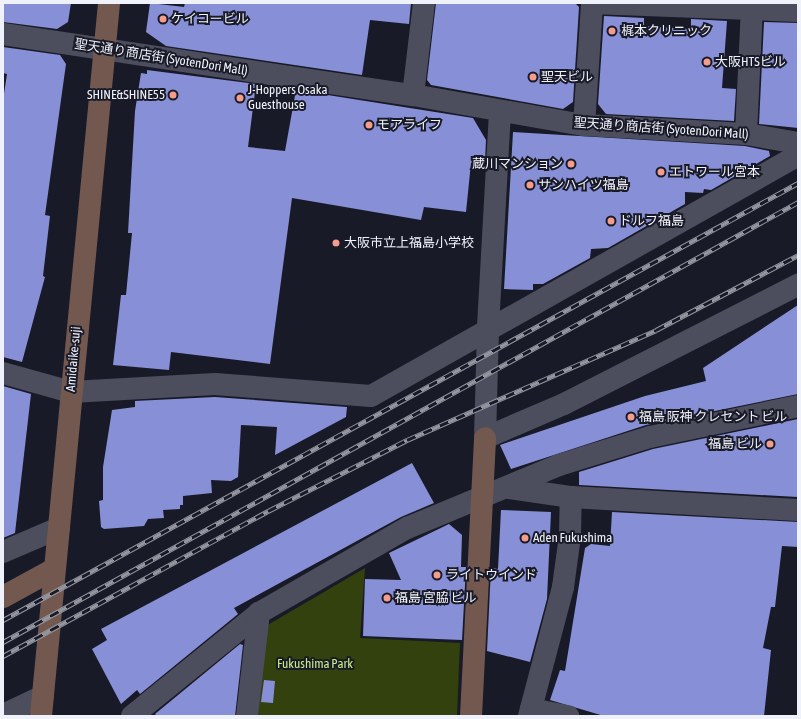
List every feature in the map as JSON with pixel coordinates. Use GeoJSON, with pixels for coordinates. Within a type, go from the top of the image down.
{"type":"FeatureCollection","features":[{"type":"Feature","properties":{"kind":"street","name":"Amidaike-suji"},"geometry":{"type":"LineString","coordinates":[[42,706],[109,3]]}},
{"type":"Feature","properties":{"kind":"street"},"geometry":{"type":"LineString","coordinates":[[413,95],[424,3]]}},
{"type":"Feature","properties":{"kind":"street"},"geometry":{"type":"LineString","coordinates":[[584,125],[592,3],[798,10]]}},
{"type":"Feature","properties":{"kind":"street"},"geometry":{"type":"LineString","coordinates":[[746,134],[752,9]]}},
{"type":"Feature","properties":{"kind":"street","name":"聖天通り商店街 (SyotenDori Mall)"},"geometry":{"type":"LineString","coordinates":[[3,34],[413,95],[500,112],[584,125],[746,134],[798,142]]}},
{"type":"Feature","properties":{"kind":"street"},"geometry":{"type":"LineString","coordinates":[[471,716],[485,438],[488,330],[500,112]]}},
{"type":"Feature","properties":{"kind":"street"},"geometry":{"type":"LineString","coordinates":[[3,373],[71,392],[215,384],[371,396],[798,155]]}},
{"type":"Feature","properties":{"kind":"street"},"geometry":{"type":"LineString","coordinates":[[485,438],[564,404],[798,285]]}},
{"type":"Feature","properties":{"kind":"street"},"geometry":{"type":"LineString","coordinates":[[132,716],[259,613],[407,528],[481,497],[509,488],[559,465],[650,437],[798,406]]}},
{"type":"Feature","properties":{"kind":"street"},"geometry":{"type":"LineString","coordinates":[[509,488],[570,497],[798,510]]}},
{"type":"Feature","properties":{"kind":"street"},"geometry":{"type":"LineString","coordinates":[[568,716],[530,713],[563,587],[570,536],[570,497]]}},
{"type":"Feature","properties":{"kind":"street"},"geometry":{"type":"LineString","coordinates":[[3,552],[59,528]]}},
{"type":"Feature","properties":{"kind":"street"},"geometry":{"type":"LineString","coordinates":[[3,597],[54,569]]}},
{"type":"Feature","properties":{"kind":"street"},"geometry":{"type":"LineString","coordinates":[[247,716],[259,613]]}},
{"type":"Feature","properties":{"kind":"street"},"geometry":{"type":"LineString","coordinates":[[3,715],[42,706]]}},
{"type":"Feature","properties":{"kind":"green space","name":"Fukushima Park"},"geometry":{"type":"Polygon","coordinates":[[[365,568],[360,638],[460,643],[457,716],[258,716],[266,626],[365,568]]]}},
{"type":"Feature","properties":{"kind":"building"},"geometry":{"type":"Polygon","coordinates":[[[3,3],[71,3],[68,22],[57,29],[3,22],[3,3]]]}},
{"type":"Feature","properties":{"kind":"building"},"geometry":{"type":"Polygon","coordinates":[[[150,3],[184,7],[185,3],[411,3],[409,24],[370,20],[362,75],[166,46],[146,32],[150,3]]]}},
{"type":"Feature","properties":{"kind":"building"},"geometry":{"type":"Polygon","coordinates":[[[436,3],[575,3],[579,7],[573,102],[563,109],[431,85],[427,80],[436,3]]]}},
{"type":"Feature","properties":{"kind":"building"},"geometry":{"type":"Polygon","coordinates":[[[604,16],[644,18],[644,26],[691,29],[691,19],[727,21],[722,88],[736,89],[734,121],[606,114],[598,104],[604,16]]]}},
{"type":"Feature","properties":{"kind":"building"},"geometry":{"type":"Polygon","coordinates":[[[764,22],[798,23],[798,128],[759,124],[764,22]]]}},
{"type":"Feature","properties":{"kind":"building"},"geometry":{"type":"Polygon","coordinates":[[[3,47],[60,55],[66,64],[45,215],[50,216],[43,276],[45,277],[22,362],[3,357],[3,100],[7,74],[3,73],[3,47]]]}},
{"type":"Feature","properties":{"kind":"building"},"geometry":{"type":"Polygon","coordinates":[[[147,70],[256,84],[248,147],[285,151],[296,90],[473,118],[486,140],[485,161],[471,163],[466,212],[424,207],[421,220],[292,198],[270,364],[171,352],[169,370],[113,365],[121,295],[126,295],[132,233],[128,233],[135,111],[141,73],[147,74],[147,70]]]}},
{"type":"Feature","properties":{"kind":"building"},"geometry":{"type":"Polygon","coordinates":[[[513,132],[745,146],[769,151],[770,156],[711,190],[704,189],[703,193],[685,192],[685,204],[608,248],[591,249],[590,258],[543,284],[533,284],[533,290],[504,289],[513,132]]]}},
{"type":"Feature","properties":{"kind":"building","name":"福島 阪神 クレセント ビル"},"geometry":{"type":"Polygon","coordinates":[[[798,305],[798,394],[646,425],[511,469],[500,445],[645,396],[706,381],[703,368],[798,305]]]}},
{"type":"Feature","properties":{"kind":"building"},"geometry":{"type":"Polygon","coordinates":[[[3,386],[31,394],[15,533],[3,538],[3,386]]]}},
{"type":"Feature","properties":{"kind":"building"},"geometry":{"type":"Polygon","coordinates":[[[215,397],[347,407],[346,417],[275,455],[277,427],[241,425],[238,477],[231,481],[211,480],[212,493],[183,496],[183,505],[180,505],[180,509],[163,510],[164,518],[148,519],[144,526],[104,529],[101,527],[99,501],[103,500],[103,467],[112,410],[135,407],[135,401],[215,397]]]}},
{"type":"Feature","properties":{"kind":"building"},"geometry":{"type":"Polygon","coordinates":[[[798,419],[798,497],[579,485],[579,472],[653,449],[798,419]]]}},
{"type":"Feature","properties":{"kind":"building"},"geometry":{"type":"Polygon","coordinates":[[[412,463],[434,503],[401,517],[234,608],[238,614],[140,694],[137,690],[121,704],[92,649],[107,640],[101,629],[412,463]]]}},
{"type":"Feature","properties":{"kind":"building"},"geometry":{"type":"Polygon","coordinates":[[[501,510],[551,512],[547,599],[530,662],[487,651],[491,568],[498,569],[501,510]]]}},
{"type":"Feature","properties":{"kind":"building"},"geometry":{"type":"Polygon","coordinates":[[[612,512],[798,522],[798,547],[782,546],[775,607],[771,607],[763,648],[771,650],[764,716],[604,716],[550,700],[560,670],[565,671],[585,548],[591,544],[610,546],[612,512]]]}},
{"type":"Feature","properties":{"kind":"building"},"geometry":{"type":"Polygon","coordinates":[[[449,524],[462,535],[461,567],[466,567],[462,640],[363,636],[365,579],[401,580],[389,553],[449,524]]]}},
{"type":"Feature","properties":{"kind":"building"},"geometry":{"type":"Polygon","coordinates":[[[240,644],[243,645],[235,716],[157,716],[155,714],[240,644]]]}},
{"type":"Feature","properties":{"kind":"building"},"geometry":{"type":"Polygon","coordinates":[[[264,680],[275,681],[273,703],[261,702],[264,680]]]}},
{"type":"Feature","properties":{"kind":"railway"},"geometry":{"type":"LineString","coordinates":[[3,620],[798,183]]}},
{"type":"Feature","properties":{"kind":"railway"},"geometry":{"type":"LineString","coordinates":[[3,642],[798,202]]}},
{"type":"Feature","properties":{"kind":"railway"},"geometry":{"type":"LineString","coordinates":[[3,656],[268,511],[407,440],[656,330],[798,255]]}},
{"type":"Feature","properties":{"kind":"place","name":"ケイコービル"},"geometry":{"type":"Point","coordinates":[163,19]}},
{"type":"Feature","properties":{"kind":"place","name":"梶本クリニック"},"geometry":{"type":"Point","coordinates":[612,31]}},
{"type":"Feature","properties":{"kind":"place","name":"大阪HTSビル"},"geometry":{"type":"Point","coordinates":[707,62]}},
{"type":"Feature","properties":{"kind":"place","name":"聖天ビル"},"geometry":{"type":"Point","coordinates":[533,77]}},
{"type":"Feature","properties":{"kind":"place","name":"SHINE&SHINE55"},"geometry":{"type":"Point","coordinates":[173,95]}},
{"type":"Feature","properties":{"kind":"place","name":"J-Hoppers Osaka Guesthouse"},"geometry":{"type":"Point","coordinates":[240,98]}},
{"type":"Feature","properties":{"kind":"place","name":"モアライフ"},"geometry":{"type":"Point","coordinates":[369,125]}},
{"type":"Feature","properties":{"kind":"place","name":"蔵川マンション"},"geometry":{"type":"Point","coordinates":[571,164]}},
{"type":"Feature","properties":{"kind":"place","name":"エトワール宮本"},"geometry":{"type":"Point","coordinates":[661,172]}},
{"type":"Feature","properties":{"kind":"place","name":"サンハイツ福島"},"geometry":{"type":"Point","coordinates":[530,185]}},
{"type":"Feature","properties":{"kind":"place","name":"ドルフ福島"},"geometry":{"type":"Point","coordinates":[611,221]}},
{"type":"Feature","properties":{"kind":"place","name":"大阪市立上福島小学校"},"geometry":{"type":"Point","coordinates":[336,243]}},
{"type":"Feature","properties":{"kind":"place","name":"福島 阪神 クレセント ビル"},"geometry":{"type":"Point","coordinates":[631,417]}},
{"type":"Feature","properties":{"kind":"place","name":"福島 ビル"},"geometry":{"type":"Point","coordinates":[770,444]}},
{"type":"Feature","properties":{"kind":"place","name":"Aden Fukushima"},"geometry":{"type":"Point","coordinates":[525,538]}},
{"type":"Feature","properties":{"kind":"place","name":"ライトウインド"},"geometry":{"type":"Point","coordinates":[437,575]}},
{"type":"Feature","properties":{"kind":"place","name":"福島 宮脇 ビル"},"geometry":{"type":"Point","coordinates":[387,598]}}]}
